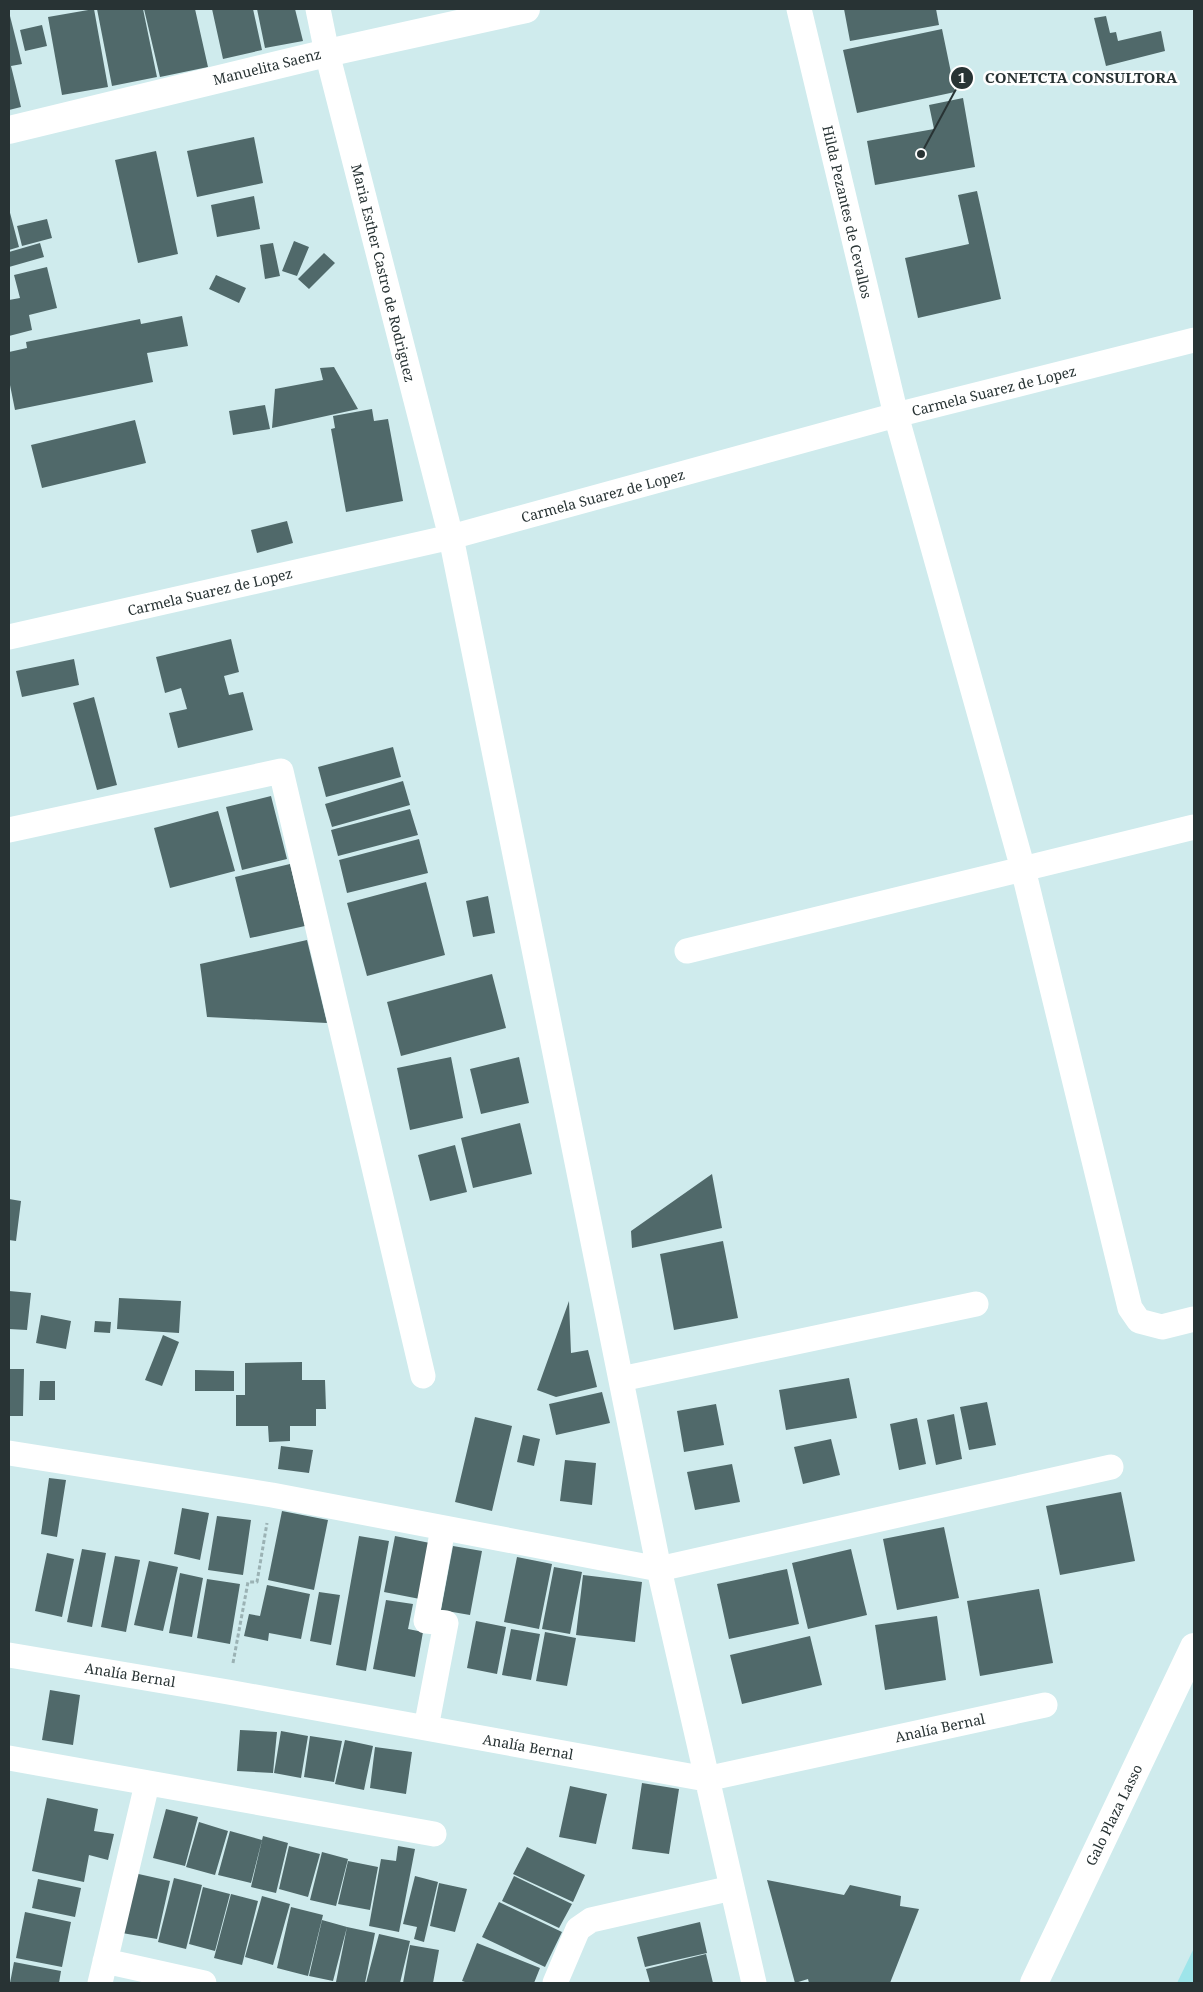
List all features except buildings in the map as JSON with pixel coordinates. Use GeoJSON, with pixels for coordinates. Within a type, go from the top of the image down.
{"type":"FeatureCollection","features":[{"type":"Feature","properties":{"kind":"street","name":"Maria Esther Castro de Rodriguez"},"geometry":{"type":"LineString","coordinates":[[318,9],[327,53],[451,537],[659,1569],[754,1983]]}},
{"type":"Feature","properties":{"kind":"street","name":"Manuelita Saenz"},"geometry":{"type":"LineString","coordinates":[[9,130],[327,53],[526,9]]}},
{"type":"Feature","properties":{"kind":"street","name":"Hilda Pezantes de Cevallos"},"geometry":{"type":"LineString","coordinates":[[799,9],[896,416],[1023,869],[1130,1308],[1139,1321],[1162,1327],[1194,1320]]}},
{"type":"Feature","properties":{"kind":"street","name":"Carmela Suarez de Lopez"},"geometry":{"type":"LineString","coordinates":[[9,638],[451,537],[896,416],[1194,340]]}},
{"type":"Feature","properties":{"kind":"street"},"geometry":{"type":"LineString","coordinates":[[9,830],[281,772],[422,1376]]}},
{"type":"Feature","properties":{"kind":"street"},"geometry":{"type":"LineString","coordinates":[[687,951],[1194,827]]}},
{"type":"Feature","properties":{"kind":"street"},"geometry":{"type":"LineString","coordinates":[[621,1378],[976,1304]]}},
{"type":"Feature","properties":{"kind":"street"},"geometry":{"type":"LineString","coordinates":[[9,1453],[272,1495],[659,1569],[1111,1467]]}},
{"type":"Feature","properties":{"kind":"street"},"geometry":{"type":"LineString","coordinates":[[426,1728],[446,1623],[426,1621],[443,1528]]}},
{"type":"Feature","properties":{"kind":"street","name":"Galo Plaza Lasso"},"geometry":{"type":"LineString","coordinates":[[1034,1983],[1194,1648]]}},
{"type":"Feature","properties":{"kind":"street","name":"Analía Bernal"},"geometry":{"type":"LineString","coordinates":[[9,1655],[228,1692],[706,1779],[1045,1705]]}},
{"type":"Feature","properties":{"kind":"street"},"geometry":{"type":"LineString","coordinates":[[9,1758],[434,1834]]}},
{"type":"Feature","properties":{"kind":"street"},"geometry":{"type":"LineString","coordinates":[[147,1784],[103,1972],[204,1983]]}},
{"type":"Feature","properties":{"kind":"street"},"geometry":{"type":"LineString","coordinates":[[555,1983],[578,1929],[591,1920],[732,1888]]}},
{"type":"Feature","properties":{"kind":"path"},"geometry":{"type":"LineString","coordinates":[[228,1692],[248,1582],[256,1582],[272,1495]]}},
{"type":"Feature","properties":{"kind":"shaded area"},"geometry":{"type":"Polygon","coordinates":[[[1194,1948],[1194,1983],[1177,1983],[1194,1948]]]}},
{"type":"Feature","properties":{"kind":"place","name":"CONETCTA CONSULTORA"},"geometry":{"type":"Point","coordinates":[921,154]}}]}
